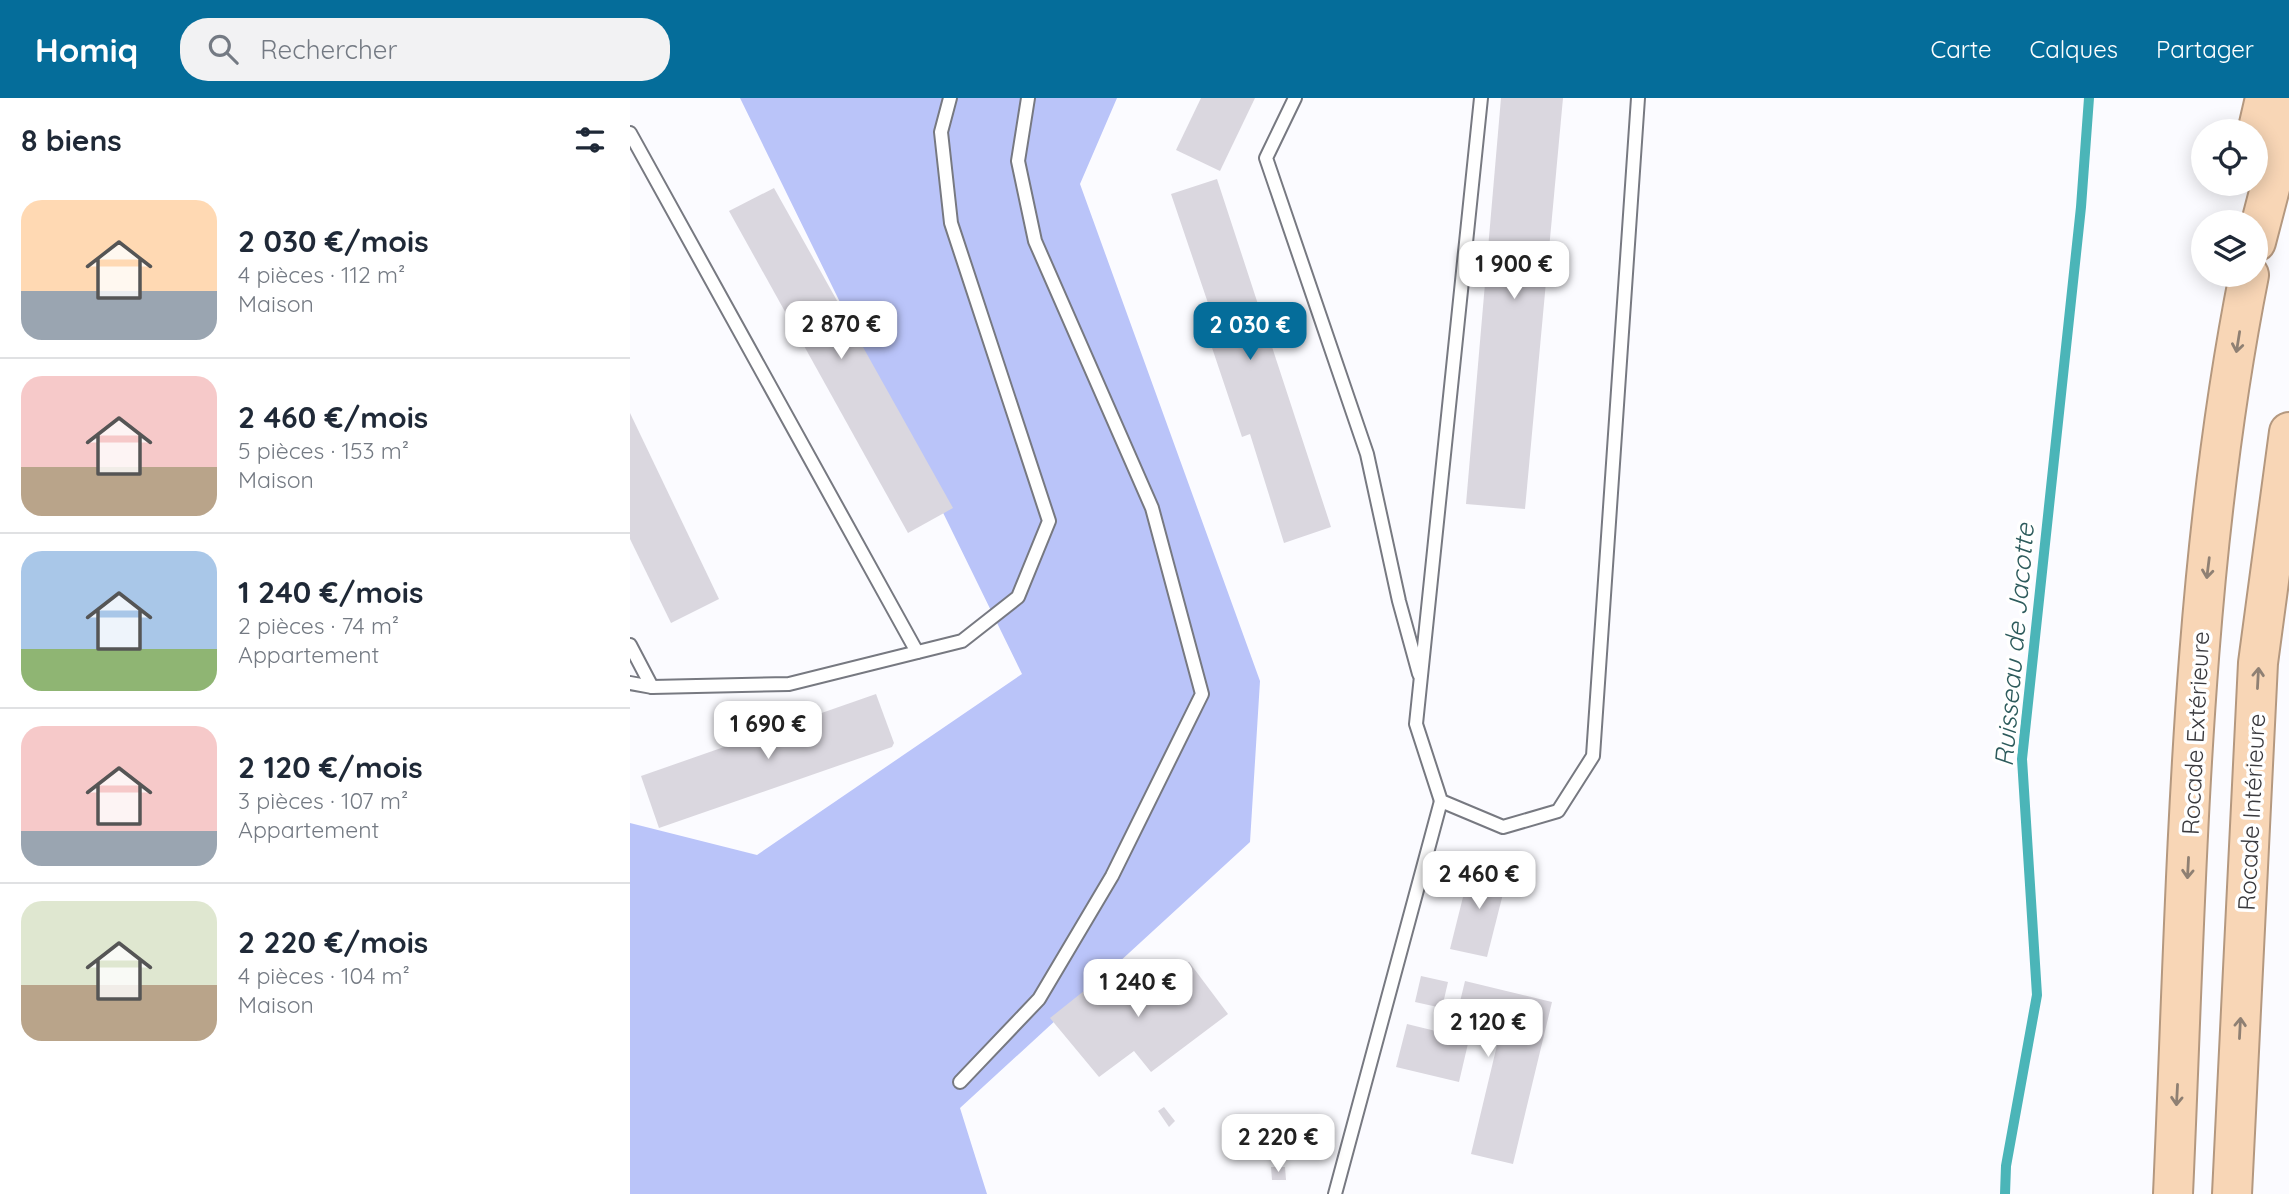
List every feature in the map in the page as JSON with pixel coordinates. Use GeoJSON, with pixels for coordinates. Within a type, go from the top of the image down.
{"type":"FeatureCollection","features":[{"type":"Feature","properties":{"kind":"highway"},"geometry":{"type":"LineString","coordinates":[[2260,119],[2265,98]]}},
{"type":"Feature","properties":{"kind":"highway"},"geometry":{"type":"LineString","coordinates":[[2264,210],[2289,115]]}},
{"type":"Feature","properties":{"kind":"highway","name":"Rocade Extérieure"},"geometry":{"type":"LineString","coordinates":[[2173,1194],[2196,667],[2223,446],[2247,287]]}},
{"type":"Feature","properties":{"kind":"highway","name":"Rocade Intérieure"},"geometry":{"type":"LineString","coordinates":[[2232,1194],[2258,663],[2289,432]]}},
{"type":"Feature","properties":{"kind":"lane"},"geometry":{"type":"LineString","coordinates":[[630,682],[652,687],[789,684],[962,641],[1018,597],[1049,521],[951,223],[941,132],[950,98]]}},
{"type":"Feature","properties":{"kind":"lane"},"geometry":{"type":"LineString","coordinates":[[960,1082],[1039,999],[1112,876],[1202,694],[1152,508],[1035,241],[1018,161],[1028,98]]}},
{"type":"Feature","properties":{"kind":"lane"},"geometry":{"type":"LineString","coordinates":[[1295,98],[1266,158],[1367,454],[1399,601],[1421,680]]}},
{"type":"Feature","properties":{"kind":"lane"},"geometry":{"type":"LineString","coordinates":[[1335,1194],[1441,801],[1416,724],[1481,98]]}},
{"type":"Feature","properties":{"kind":"lane"},"geometry":{"type":"LineString","coordinates":[[1441,801],[1503,827],[1558,811],[1593,756],[1638,98]]}},
{"type":"Feature","properties":{"kind":"lane"},"geometry":{"type":"LineString","coordinates":[[630,133],[918,652]]}},
{"type":"Feature","properties":{"kind":"lane"},"geometry":{"type":"LineString","coordinates":[[630,645],[652,687]]}},
{"type":"Feature","properties":{"kind":"shaded area"},"geometry":{"type":"Polygon","coordinates":[[[740,98],[1117,98],[1080,184],[1260,681],[1250,842],[960,1108],[987,1194],[630,1194],[630,823],[757,855],[1022,674],[740,98]]]}},
{"type":"Feature","properties":{"kind":"building"},"geometry":{"type":"Polygon","coordinates":[[[1201,98],[1255,98],[1220,171],[1176,150],[1201,98]]]}},
{"type":"Feature","properties":{"kind":"building"},"geometry":{"type":"Polygon","coordinates":[[[1501,98],[1563,98],[1525,509],[1466,504],[1501,98]]]}},
{"type":"Feature","properties":{"kind":"building"},"geometry":{"type":"Polygon","coordinates":[[[1217,179],[1331,527],[1284,543],[1250,434],[1242,437],[1199,309],[1209,306],[1171,194],[1217,179]]]}},
{"type":"Feature","properties":{"kind":"building"},"geometry":{"type":"Polygon","coordinates":[[[774,188],[953,508],[908,533],[729,211],[774,188]]]}},
{"type":"Feature","properties":{"kind":"building"},"geometry":{"type":"Polygon","coordinates":[[[630,413],[719,599],[671,623],[630,539],[630,413]]]}},
{"type":"Feature","properties":{"kind":"building"},"geometry":{"type":"Polygon","coordinates":[[[876,694],[894,743],[892,747],[659,828],[641,776],[876,694]]]}},
{"type":"Feature","properties":{"kind":"building"},"geometry":{"type":"Polygon","coordinates":[[[1471,865],[1508,874],[1487,957],[1450,949],[1471,865]]]}},
{"type":"Feature","properties":{"kind":"building"},"geometry":{"type":"Polygon","coordinates":[[[1189,962],[1228,1014],[1151,1072],[1134,1051],[1099,1077],[1050,1018],[1114,967],[1139,998],[1189,962]]]}},
{"type":"Feature","properties":{"kind":"building"},"geometry":{"type":"Polygon","coordinates":[[[1421,976],[1448,982],[1442,1008],[1415,1002],[1421,976]]]}},
{"type":"Feature","properties":{"kind":"building"},"geometry":{"type":"Polygon","coordinates":[[[1465,981],[1552,1002],[1513,1164],[1471,1154],[1498,1041],[1470,1035],[1459,1082],[1396,1067],[1407,1024],[1452,1035],[1465,981]]]}},
{"type":"Feature","properties":{"kind":"building"},"geometry":{"type":"Polygon","coordinates":[[[1164,1107],[1175,1121],[1169,1127],[1158,1111],[1164,1107]]]}},
{"type":"Feature","properties":{"kind":"building"},"geometry":{"type":"Polygon","coordinates":[[[1271,1167],[1285,1167],[1286,1180],[1272,1180],[1271,1167]]]}},
{"type":"Feature","properties":{"kind":"waterway","name":"Ruisseau de Jacotte"},"geometry":{"type":"LineString","coordinates":[[2005,1194],[2006,1166],[2037,995],[2022,759],[2081,207],[2089,98]]}}]}
